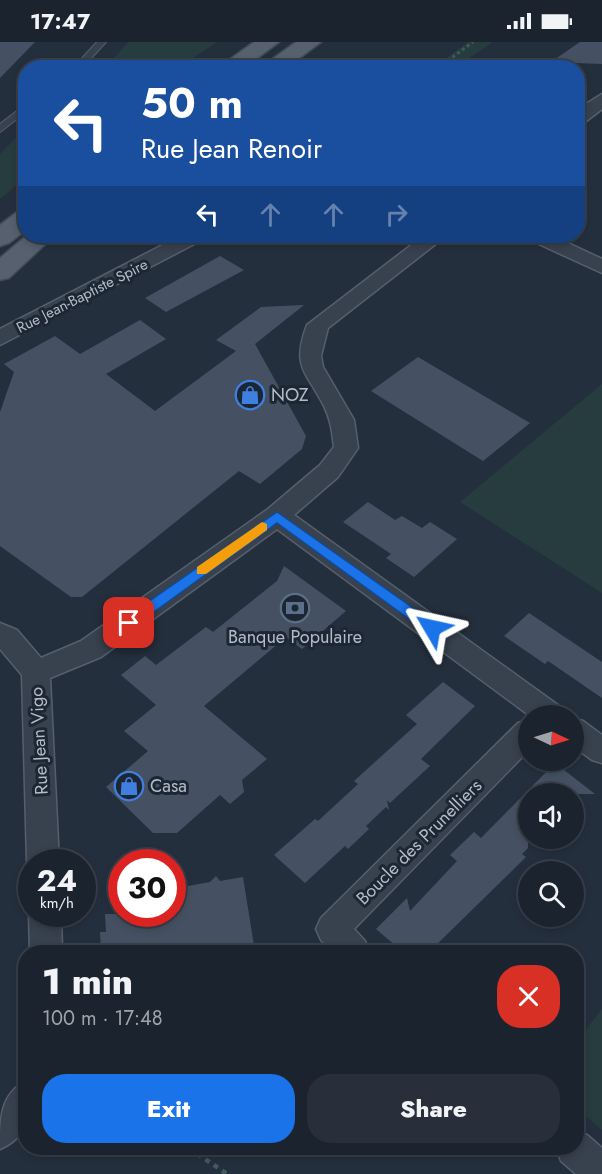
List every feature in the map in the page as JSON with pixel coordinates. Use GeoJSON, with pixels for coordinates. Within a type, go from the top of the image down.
{"type":"FeatureCollection","features":[{"type":"Feature","properties":{"kind":"main road"},"geometry":{"type":"LineString","coordinates":[[241,60],[268,42]]}},
{"type":"Feature","properties":{"kind":"main road"},"geometry":{"type":"LineString","coordinates":[[283,60],[310,42]]}},
{"type":"Feature","properties":{"kind":"main road"},"geometry":{"type":"LineString","coordinates":[[0,238],[18,223]]}},
{"type":"Feature","properties":{"kind":"main road"},"geometry":{"type":"LineString","coordinates":[[0,272],[33,243]]}},
{"type":"Feature","properties":{"kind":"street"},"geometry":{"type":"LineString","coordinates":[[585,113],[602,100]]}},
{"type":"Feature","properties":{"kind":"street","name":"Rue Jean-Baptiste Spire"},"geometry":{"type":"LineString","coordinates":[[0,338],[182,243]]}},
{"type":"Feature","properties":{"kind":"street"},"geometry":{"type":"LineString","coordinates":[[36,672],[91,650],[277,516],[329,471],[345,448],[342,419],[310,367],[309,344],[318,325],[427,243]]}},
{"type":"Feature","properties":{"kind":"street"},"geometry":{"type":"LineString","coordinates":[[552,243],[602,267]]}},
{"type":"Feature","properties":{"kind":"street"},"geometry":{"type":"LineString","coordinates":[[277,516],[525,705]]}},
{"type":"Feature","properties":{"kind":"street","name":"Rue Jean Vigo"},"geometry":{"type":"LineString","coordinates":[[0,634],[7,638],[36,672],[43,849]]}},
{"type":"Feature","properties":{"kind":"street"},"geometry":{"type":"LineString","coordinates":[[584,738],[602,751]]}},
{"type":"Feature","properties":{"kind":"street","name":"Boucle des Prunelliers"},"geometry":{"type":"LineString","coordinates":[[347,945],[332,928],[518,744]]}},
{"type":"Feature","properties":{"kind":"street"},"geometry":{"type":"LineString","coordinates":[[45,927],[46,945]]}},
{"type":"Feature","properties":{"kind":"street"},"geometry":{"type":"LineString","coordinates":[[0,1131],[18,1108]]}},
{"type":"Feature","properties":{"kind":"street"},"geometry":{"type":"LineString","coordinates":[[582,1155],[602,1172]]}},
{"type":"Feature","properties":{"kind":"lane"},"geometry":{"type":"LineString","coordinates":[[85,60],[102,42]]}},
{"type":"Feature","properties":{"kind":"lane"},"geometry":{"type":"LineString","coordinates":[[0,129],[18,114]]}},
{"type":"Feature","properties":{"kind":"path"},"geometry":{"type":"LineString","coordinates":[[449,60],[473,42]]}},
{"type":"Feature","properties":{"kind":"path"},"geometry":{"type":"LineString","coordinates":[[203,1155],[227,1174]]}},
{"type":"Feature","properties":{"kind":"green space"},"geometry":{"type":"Polygon","coordinates":[[[128,42],[217,42],[190,60],[112,60],[128,42]]]}},
{"type":"Feature","properties":{"kind":"green space"},"geometry":{"type":"Polygon","coordinates":[[[468,42],[493,42],[466,60],[444,60],[468,42]]]}},
{"type":"Feature","properties":{"kind":"green space"},"geometry":{"type":"Polygon","coordinates":[[[18,136],[18,184],[0,199],[0,154],[18,136]]]}},
{"type":"Feature","properties":{"kind":"green space"},"geometry":{"type":"Polygon","coordinates":[[[602,384],[602,593],[460,502],[602,384]]]}},
{"type":"Feature","properties":{"kind":"green space"},"geometry":{"type":"Polygon","coordinates":[[[602,1009],[602,1130],[584,1115],[584,1032],[602,1009]]]}},
{"type":"Feature","properties":{"kind":"building"},"geometry":{"type":"Polygon","coordinates":[[[0,42],[35,42],[0,78],[0,42]]]}},
{"type":"Feature","properties":{"kind":"building"},"geometry":{"type":"Polygon","coordinates":[[[580,42],[602,42],[602,64],[585,63],[585,60],[554,60],[580,42]]]}},
{"type":"Feature","properties":{"kind":"building"},"geometry":{"type":"Polygon","coordinates":[[[220,256],[244,270],[166,312],[145,298],[220,256]]]}},
{"type":"Feature","properties":{"kind":"building"},"geometry":{"type":"Polygon","coordinates":[[[304,305],[255,344],[306,436],[302,449],[260,484],[239,471],[82,597],[71,597],[0,546],[0,412],[14,372],[4,364],[55,336],[80,354],[140,320],[166,339],[106,374],[155,411],[236,351],[216,340],[261,307],[304,305]]]}},
{"type":"Feature","properties":{"kind":"building"},"geometry":{"type":"Polygon","coordinates":[[[418,357],[530,423],[483,461],[371,391],[418,357]]]}},
{"type":"Feature","properties":{"kind":"building"},"geometry":{"type":"Polygon","coordinates":[[[368,502],[395,520],[402,516],[422,528],[430,522],[457,539],[414,577],[386,558],[391,554],[343,522],[368,502]]]}},
{"type":"Feature","properties":{"kind":"building"},"geometry":{"type":"Polygon","coordinates":[[[284,566],[346,611],[302,649],[286,637],[204,706],[267,759],[242,780],[244,792],[230,804],[220,795],[177,833],[153,833],[106,787],[148,751],[124,731],[156,705],[121,675],[145,656],[156,665],[206,627],[213,632],[277,581],[284,566]]]}},
{"type":"Feature","properties":{"kind":"building"},"geometry":{"type":"Polygon","coordinates":[[[529,613],[602,662],[602,698],[548,661],[545,664],[504,636],[529,613]]]}},
{"type":"Feature","properties":{"kind":"building"},"geometry":{"type":"Polygon","coordinates":[[[443,682],[475,706],[421,759],[430,766],[390,803],[387,800],[389,810],[386,807],[366,826],[369,829],[348,849],[345,846],[305,883],[274,855],[315,819],[318,821],[358,784],[354,781],[417,724],[406,715],[443,682]]]}},
{"type":"Feature","properties":{"kind":"building"},"geometry":{"type":"Polygon","coordinates":[[[547,771],[565,771],[581,783],[535,783],[547,771]]]}},
{"type":"Feature","properties":{"kind":"building"},"geometry":{"type":"Polygon","coordinates":[[[584,785],[595,794],[584,794],[584,785]]]}},
{"type":"Feature","properties":{"kind":"building"},"geometry":{"type":"Polygon","coordinates":[[[518,800],[518,849],[527,849],[522,854],[526,857],[518,861],[518,865],[436,945],[395,945],[376,929],[407,898],[410,911],[457,861],[450,855],[474,832],[481,838],[518,800]]]}},
{"type":"Feature","properties":{"kind":"building"},"geometry":{"type":"Polygon","coordinates":[[[216,876],[220,881],[243,877],[254,945],[101,945],[100,932],[106,932],[105,914],[108,914],[108,927],[186,927],[186,885],[210,882],[216,876]]]}},
{"type":"Feature","properties":{"kind":"slow traffic"},"geometry":{"type":"LineString","coordinates":[[202,571],[262,527]]}},
{"type":"Feature","properties":{"kind":"place","name":"NOZ"},"geometry":{"type":"Point","coordinates":[250,395]}},
{"type":"Feature","properties":{"kind":"place","name":"Banque Populaire"},"geometry":{"type":"Point","coordinates":[295,608]}},
{"type":"Feature","properties":{"kind":"place","name":"Casa"},"geometry":{"type":"Point","coordinates":[129,786]}},
{"type":"Feature","properties":{"kind":"route"},"geometry":{"type":"LineString","coordinates":[[129,623],[277,516],[432,628]]}}]}
